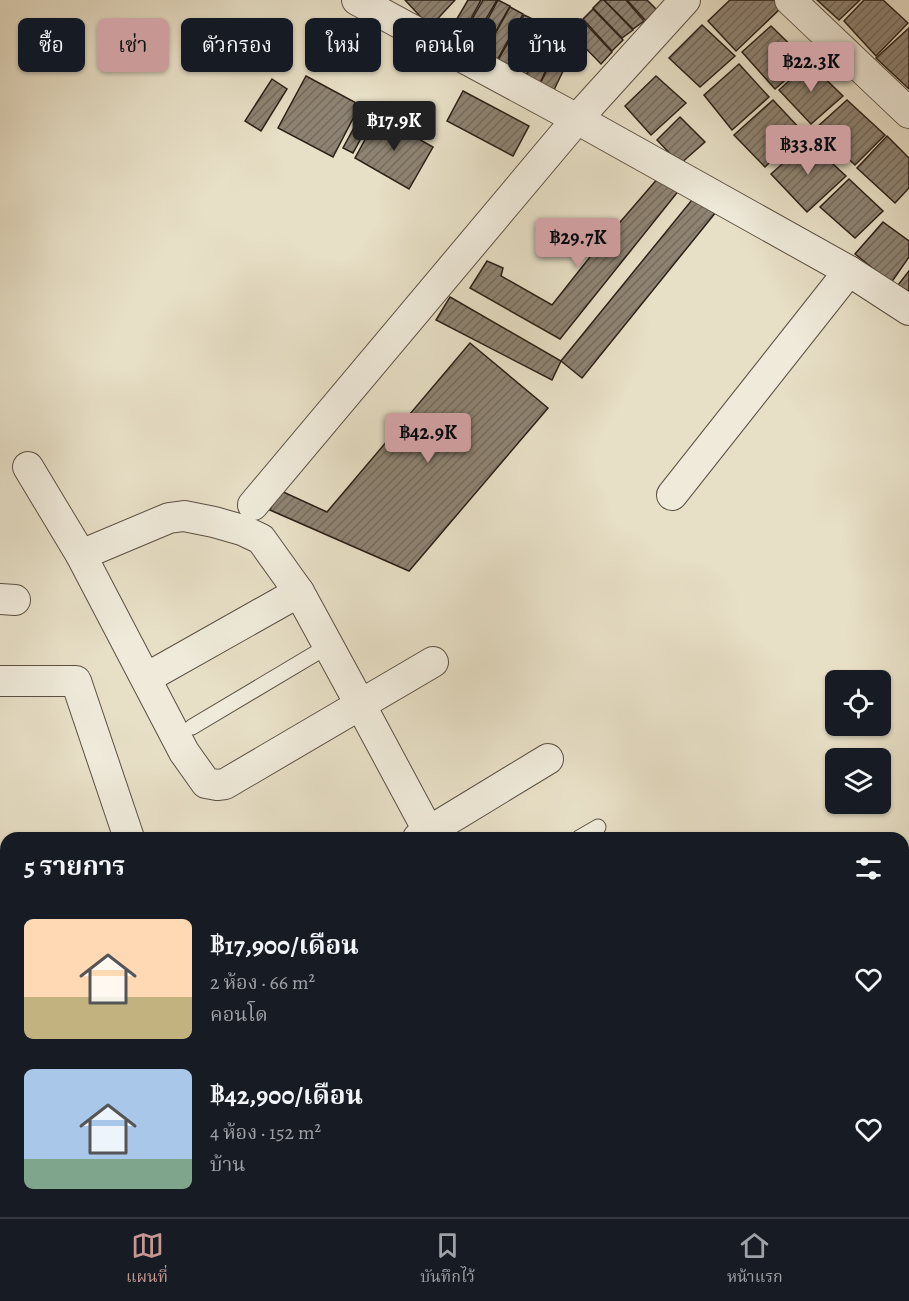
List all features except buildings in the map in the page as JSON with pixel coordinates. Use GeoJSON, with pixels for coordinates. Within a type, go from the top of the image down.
{"type":"FeatureCollection","features":[{"type":"Feature","properties":{"kind":"street"},"geometry":{"type":"LineString","coordinates":[[357,0],[577,119],[849,271],[909,310]]}},
{"type":"Feature","properties":{"kind":"street"},"geometry":{"type":"LineString","coordinates":[[253,505],[577,119],[685,0]]}},
{"type":"Feature","properties":{"kind":"street"},"geometry":{"type":"LineString","coordinates":[[790,0],[909,113]]}},
{"type":"Feature","properties":{"kind":"street"},"geometry":{"type":"LineString","coordinates":[[672,495],[849,271]]}},
{"type":"Feature","properties":{"kind":"street"},"geometry":{"type":"LineString","coordinates":[[28,467],[81,555],[184,752],[206,783],[225,784],[433,662]]}},
{"type":"Feature","properties":{"kind":"street"},"geometry":{"type":"LineString","coordinates":[[81,555],[169,518],[184,516],[233,527],[261,539],[299,592],[360,704],[424,832]]}},
{"type":"Feature","properties":{"kind":"street"},"geometry":{"type":"LineString","coordinates":[[157,672],[299,592]]}},
{"type":"Feature","properties":{"kind":"street"},"geometry":{"type":"LineString","coordinates":[[0,681],[76,681],[127,832]]}},
{"type":"Feature","properties":{"kind":"street"},"geometry":{"type":"LineString","coordinates":[[432,832],[548,759]]}},
{"type":"Feature","properties":{"kind":"lane"},"geometry":{"type":"LineString","coordinates":[[192,727],[328,646]]}},
{"type":"Feature","properties":{"kind":"lane"},"geometry":{"type":"LineString","coordinates":[[589,832],[598,827]]}}]}
